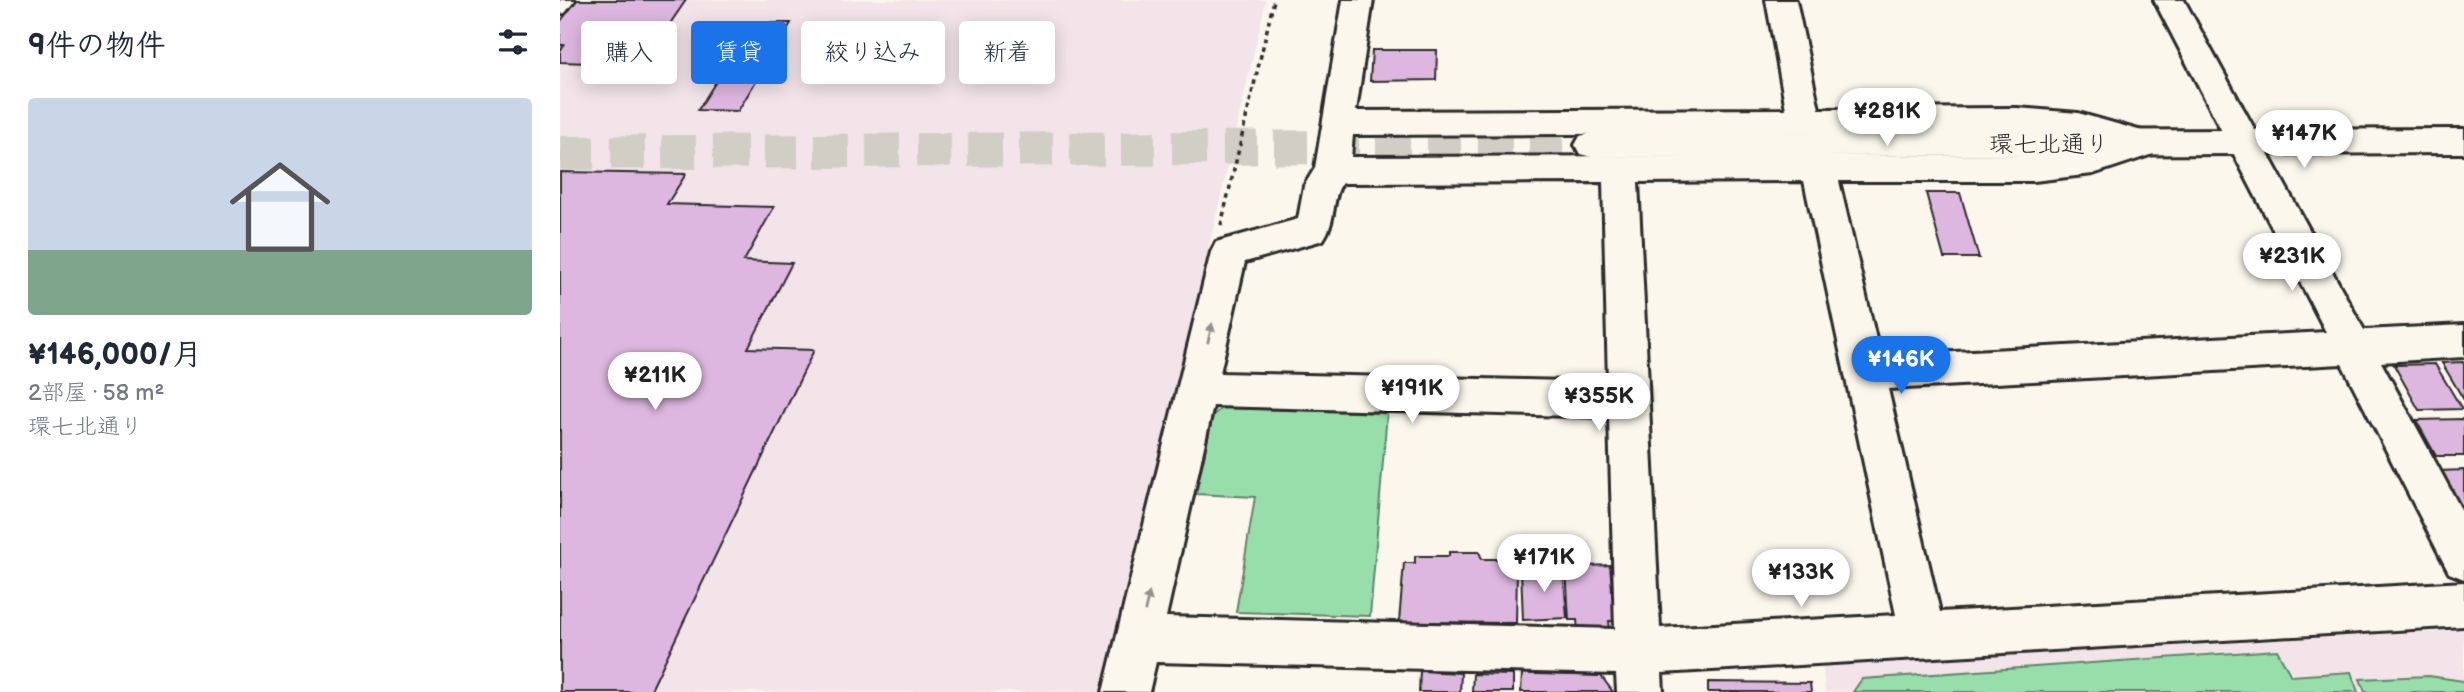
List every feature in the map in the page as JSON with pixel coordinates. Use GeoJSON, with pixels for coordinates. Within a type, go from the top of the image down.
{"type":"FeatureCollection","features":[{"type":"Feature","properties":{"kind":"street"},"geometry":{"type":"LineString","coordinates":[[1126,692],[1229,252],[1310,230],[1315,223],[1321,186],[1332,170],[1358,0]]}},
{"type":"Feature","properties":{"kind":"street"},"geometry":{"type":"LineString","coordinates":[[1781,0],[1805,121]]}},
{"type":"Feature","properties":{"kind":"street"},"geometry":{"type":"LineString","coordinates":[[2169,0],[2250,144],[2351,346],[2453,517],[2464,558]]}},
{"type":"Feature","properties":{"kind":"street"},"geometry":{"type":"LineString","coordinates":[[1338,123],[2017,120],[2078,125],[2144,144]]}},
{"type":"Feature","properties":{"kind":"street","name":"環七北通り"},"geometry":{"type":"LineString","coordinates":[[1606,158],[2144,144],[2464,141]]}},
{"type":"Feature","properties":{"kind":"street"},"geometry":{"type":"LineString","coordinates":[[1332,170],[1606,158],[1819,169],[2034,168],[2092,161],[2144,144]]}},
{"type":"Feature","properties":{"kind":"street"},"geometry":{"type":"LineString","coordinates":[[1606,158],[1629,400],[1640,672]]}},
{"type":"Feature","properties":{"kind":"street"},"geometry":{"type":"LineString","coordinates":[[1819,169],[1923,635]]}},
{"type":"Feature","properties":{"kind":"street"},"geometry":{"type":"LineString","coordinates":[[1864,374],[2464,341]]}},
{"type":"Feature","properties":{"kind":"street"},"geometry":{"type":"LineString","coordinates":[[1197,389],[1629,400]]}},
{"type":"Feature","properties":{"kind":"street"},"geometry":{"type":"LineString","coordinates":[[1138,639],[1640,672],[1923,635],[2464,604]]}},
{"type":"Feature","properties":{"kind":"lane"},"geometry":{"type":"LineString","coordinates":[[560,9],[567,0]]}},
{"type":"Feature","properties":{"kind":"path"},"geometry":{"type":"LineString","coordinates":[[1229,252],[1214,252],[1274,0]]}},
{"type":"Feature","properties":{"kind":"shaded area"},"geometry":{"type":"Polygon","coordinates":[[[560,0],[1266,0],[1106,692],[560,692],[560,0]]]}},
{"type":"Feature","properties":{"kind":"shaded area"},"geometry":{"type":"Polygon","coordinates":[[[2464,630],[2464,692],[1825,692],[1823,666],[2464,630]]]}},
{"type":"Feature","properties":{"kind":"green space"},"geometry":{"type":"Polygon","coordinates":[[[1222,408],[1387,413],[1370,616],[1236,612],[1255,497],[1196,494],[1213,415],[1222,408]]]}},
{"type":"Feature","properties":{"kind":"green space"},"geometry":{"type":"Polygon","coordinates":[[[2277,650],[2291,676],[2351,672],[2358,692],[1853,692],[1862,679],[2277,650]]]}},
{"type":"Feature","properties":{"kind":"green space"},"geometry":{"type":"Polygon","coordinates":[[[2429,676],[2464,681],[2464,692],[2365,692],[2360,679],[2429,676]]]}},
{"type":"Feature","properties":{"kind":"building"},"geometry":{"type":"Polygon","coordinates":[[[577,0],[686,0],[672,21],[581,21],[581,63],[560,62],[560,51],[564,45],[560,45],[560,22],[577,0]]]}},
{"type":"Feature","properties":{"kind":"building"},"geometry":{"type":"Polygon","coordinates":[[[1372,50],[1437,50],[1436,80],[1370,81],[1372,50]]]}},
{"type":"Feature","properties":{"kind":"building"},"geometry":{"type":"Polygon","coordinates":[[[714,84],[754,84],[738,111],[698,110],[714,84]]]}},
{"type":"Feature","properties":{"kind":"building"},"geometry":{"type":"Polygon","coordinates":[[[560,172],[686,174],[667,204],[774,207],[744,261],[792,263],[748,348],[814,350],[650,692],[560,692],[560,172]]]}},
{"type":"Feature","properties":{"kind":"building"},"geometry":{"type":"Polygon","coordinates":[[[1926,193],[1960,193],[1979,258],[1944,258],[1926,193]]]}},
{"type":"Feature","properties":{"kind":"building"},"geometry":{"type":"Polygon","coordinates":[[[2442,363],[2464,364],[2464,400],[2442,363]]]}},
{"type":"Feature","properties":{"kind":"building"},"geometry":{"type":"Polygon","coordinates":[[[2435,364],[2462,409],[2419,410],[2394,365],[2435,364]]]}},
{"type":"Feature","properties":{"kind":"building"},"geometry":{"type":"Polygon","coordinates":[[[2464,419],[2464,456],[2436,456],[2416,420],[2464,419]]]}},
{"type":"Feature","properties":{"kind":"building"},"geometry":{"type":"Polygon","coordinates":[[[2464,470],[2464,507],[2459,507],[2439,471],[2464,470]]]}},
{"type":"Feature","properties":{"kind":"building"},"geometry":{"type":"Polygon","coordinates":[[[1449,552],[1479,552],[1482,559],[1512,559],[1512,567],[1517,569],[1516,623],[1399,622],[1404,563],[1415,563],[1415,556],[1449,556],[1449,552]]]}},
{"type":"Feature","properties":{"kind":"building"},"geometry":{"type":"Polygon","coordinates":[[[1610,565],[1615,621],[1609,621],[1610,629],[1578,630],[1577,620],[1569,620],[1566,567],[1610,565]]]}},
{"type":"Feature","properties":{"kind":"building"},"geometry":{"type":"Polygon","coordinates":[[[1563,567],[1567,618],[1523,620],[1521,569],[1563,567]]]}},
{"type":"Feature","properties":{"kind":"building"},"geometry":{"type":"Polygon","coordinates":[[[1420,671],[1461,673],[1460,692],[1419,692],[1420,671]]]}},
{"type":"Feature","properties":{"kind":"building"},"geometry":{"type":"Polygon","coordinates":[[[1522,673],[1601,676],[1613,692],[1521,692],[1522,673]]]}},
{"type":"Feature","properties":{"kind":"building"},"geometry":{"type":"Polygon","coordinates":[[[1473,674],[1513,675],[1513,692],[1472,692],[1473,674]]]}},
{"type":"Feature","properties":{"kind":"building"},"geometry":{"type":"Polygon","coordinates":[[[1708,682],[1810,683],[1811,692],[1708,692],[1708,682]]]}},
{"type":"Feature","properties":{"kind":"tunnel"},"geometry":{"type":"LineString","coordinates":[[560,153],[1592,145]]}}]}
